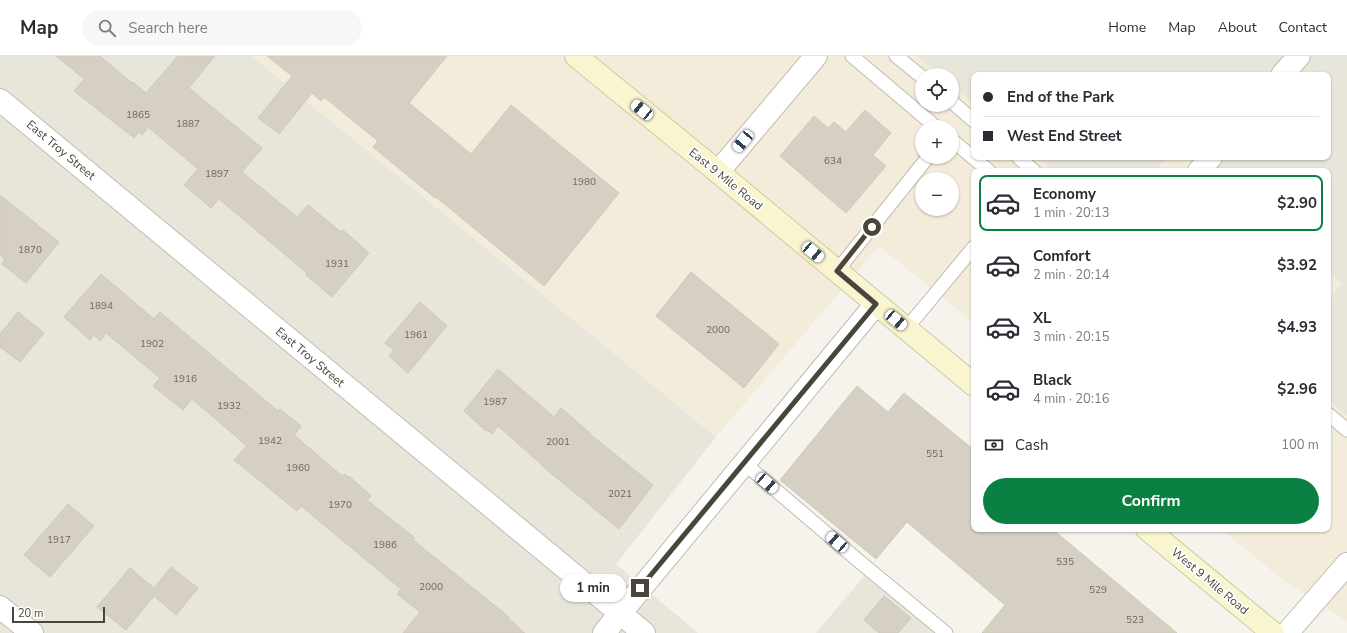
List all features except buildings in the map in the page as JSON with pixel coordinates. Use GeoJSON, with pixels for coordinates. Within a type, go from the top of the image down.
{"type":"FeatureCollection","features":[{"type":"Feature","properties":{"kind":"main road","name":"East 9 Mile Road"},"geometry":{"type":"LineString","coordinates":[[576,56],[876,304]]}},
{"type":"Feature","properties":{"kind":"main road"},"geometry":{"type":"LineString","coordinates":[[876,304],[971,383]]}},
{"type":"Feature","properties":{"kind":"main road","name":"West 9 Mile Road"},"geometry":{"type":"LineString","coordinates":[[1151,532],[1273,633]]}},
{"type":"Feature","properties":{"kind":"street"},"geometry":{"type":"LineString","coordinates":[[718,172],[816,56]]}},
{"type":"Feature","properties":{"kind":"street"},"geometry":{"type":"LineString","coordinates":[[1285,72],[1299,56]]}},
{"type":"Feature","properties":{"kind":"street","name":"East Troy Street"},"geometry":{"type":"LineString","coordinates":[[0,100],[644,633]]}},
{"type":"Feature","properties":{"kind":"street"},"geometry":{"type":"LineString","coordinates":[[1202,168],[1208,160]]}},
{"type":"Feature","properties":{"kind":"street"},"geometry":{"type":"LineString","coordinates":[[604,633],[876,304]]}},
{"type":"Feature","properties":{"kind":"street"},"geometry":{"type":"LineString","coordinates":[[1287,633],[1347,564]]}},
{"type":"Feature","properties":{"kind":"street"},"geometry":{"type":"LineString","coordinates":[[0,607],[32,633]]}},
{"type":"Feature","properties":{"kind":"lane"},"geometry":{"type":"LineString","coordinates":[[852,56],[928,120]]}},
{"type":"Feature","properties":{"kind":"lane"},"geometry":{"type":"LineString","coordinates":[[896,56],[915,71]]}},
{"type":"Feature","properties":{"kind":"lane"},"geometry":{"type":"LineString","coordinates":[[959,108],[971,118]]}},
{"type":"Feature","properties":{"kind":"lane"},"geometry":{"type":"LineString","coordinates":[[959,146],[971,156]]}},
{"type":"Feature","properties":{"kind":"lane"},"geometry":{"type":"LineString","coordinates":[[976,160],[985,168]]}},
{"type":"Feature","properties":{"kind":"lane"},"geometry":{"type":"LineString","coordinates":[[1021,160],[1031,168]]}},
{"type":"Feature","properties":{"kind":"lane"},"geometry":{"type":"LineString","coordinates":[[837,271],[922,164]]}},
{"type":"Feature","properties":{"kind":"lane"},"geometry":{"type":"LineString","coordinates":[[906,329],[971,251]]}},
{"type":"Feature","properties":{"kind":"lane"},"geometry":{"type":"LineString","coordinates":[[1331,417],[1347,430]]}},
{"type":"Feature","properties":{"kind":"lane"},"geometry":{"type":"LineString","coordinates":[[744,463],[946,633]]}},
{"type":"Feature","properties":{"kind":"shaded area"},"geometry":{"type":"Polygon","coordinates":[[[0,56],[252,56],[716,437],[616,564],[698,633],[0,633],[0,56]]]}},
{"type":"Feature","properties":{"kind":"shaded area"},"geometry":{"type":"Polygon","coordinates":[[[252,56],[917,56],[932,68],[915,68],[915,112],[959,112],[959,91],[971,101],[971,160],[1041,160],[1051,168],[971,168],[971,321],[879,246],[716,437],[252,56]]]}},
{"type":"Feature","properties":{"kind":"shaded area"},"geometry":{"type":"Polygon","coordinates":[[[917,56],[1347,56],[1347,416],[1331,403],[1331,297],[1342,284],[1331,275],[1331,168],[1206,168],[1197,160],[1331,160],[1331,72],[971,72],[971,101],[959,91],[959,68],[932,68],[917,56]]]}},
{"type":"Feature","properties":{"kind":"shaded area"},"geometry":{"type":"Polygon","coordinates":[[[1041,160],[1165,160],[1159,168],[1051,168],[1041,160]]]}},
{"type":"Feature","properties":{"kind":"shaded area"},"geometry":{"type":"Polygon","coordinates":[[[1165,160],[1197,160],[1206,168],[1159,168],[1165,160]]]}},
{"type":"Feature","properties":{"kind":"shaded area"},"geometry":{"type":"Polygon","coordinates":[[[1331,275],[1342,284],[1331,297],[1331,275]]]}},
{"type":"Feature","properties":{"kind":"shaded area"},"geometry":{"type":"Polygon","coordinates":[[[1331,403],[1347,416],[1347,621],[1284,581],[1225,532],[1331,532],[1331,403]]]}},
{"type":"Feature","properties":{"kind":"shaded area"},"geometry":{"type":"Polygon","coordinates":[[[865,575],[935,633],[816,633],[865,575]]]}},
{"type":"Feature","properties":{"kind":"route"},"geometry":{"type":"LineString","coordinates":[[640,588],[876,304],[837,271],[872,227]]}}]}
